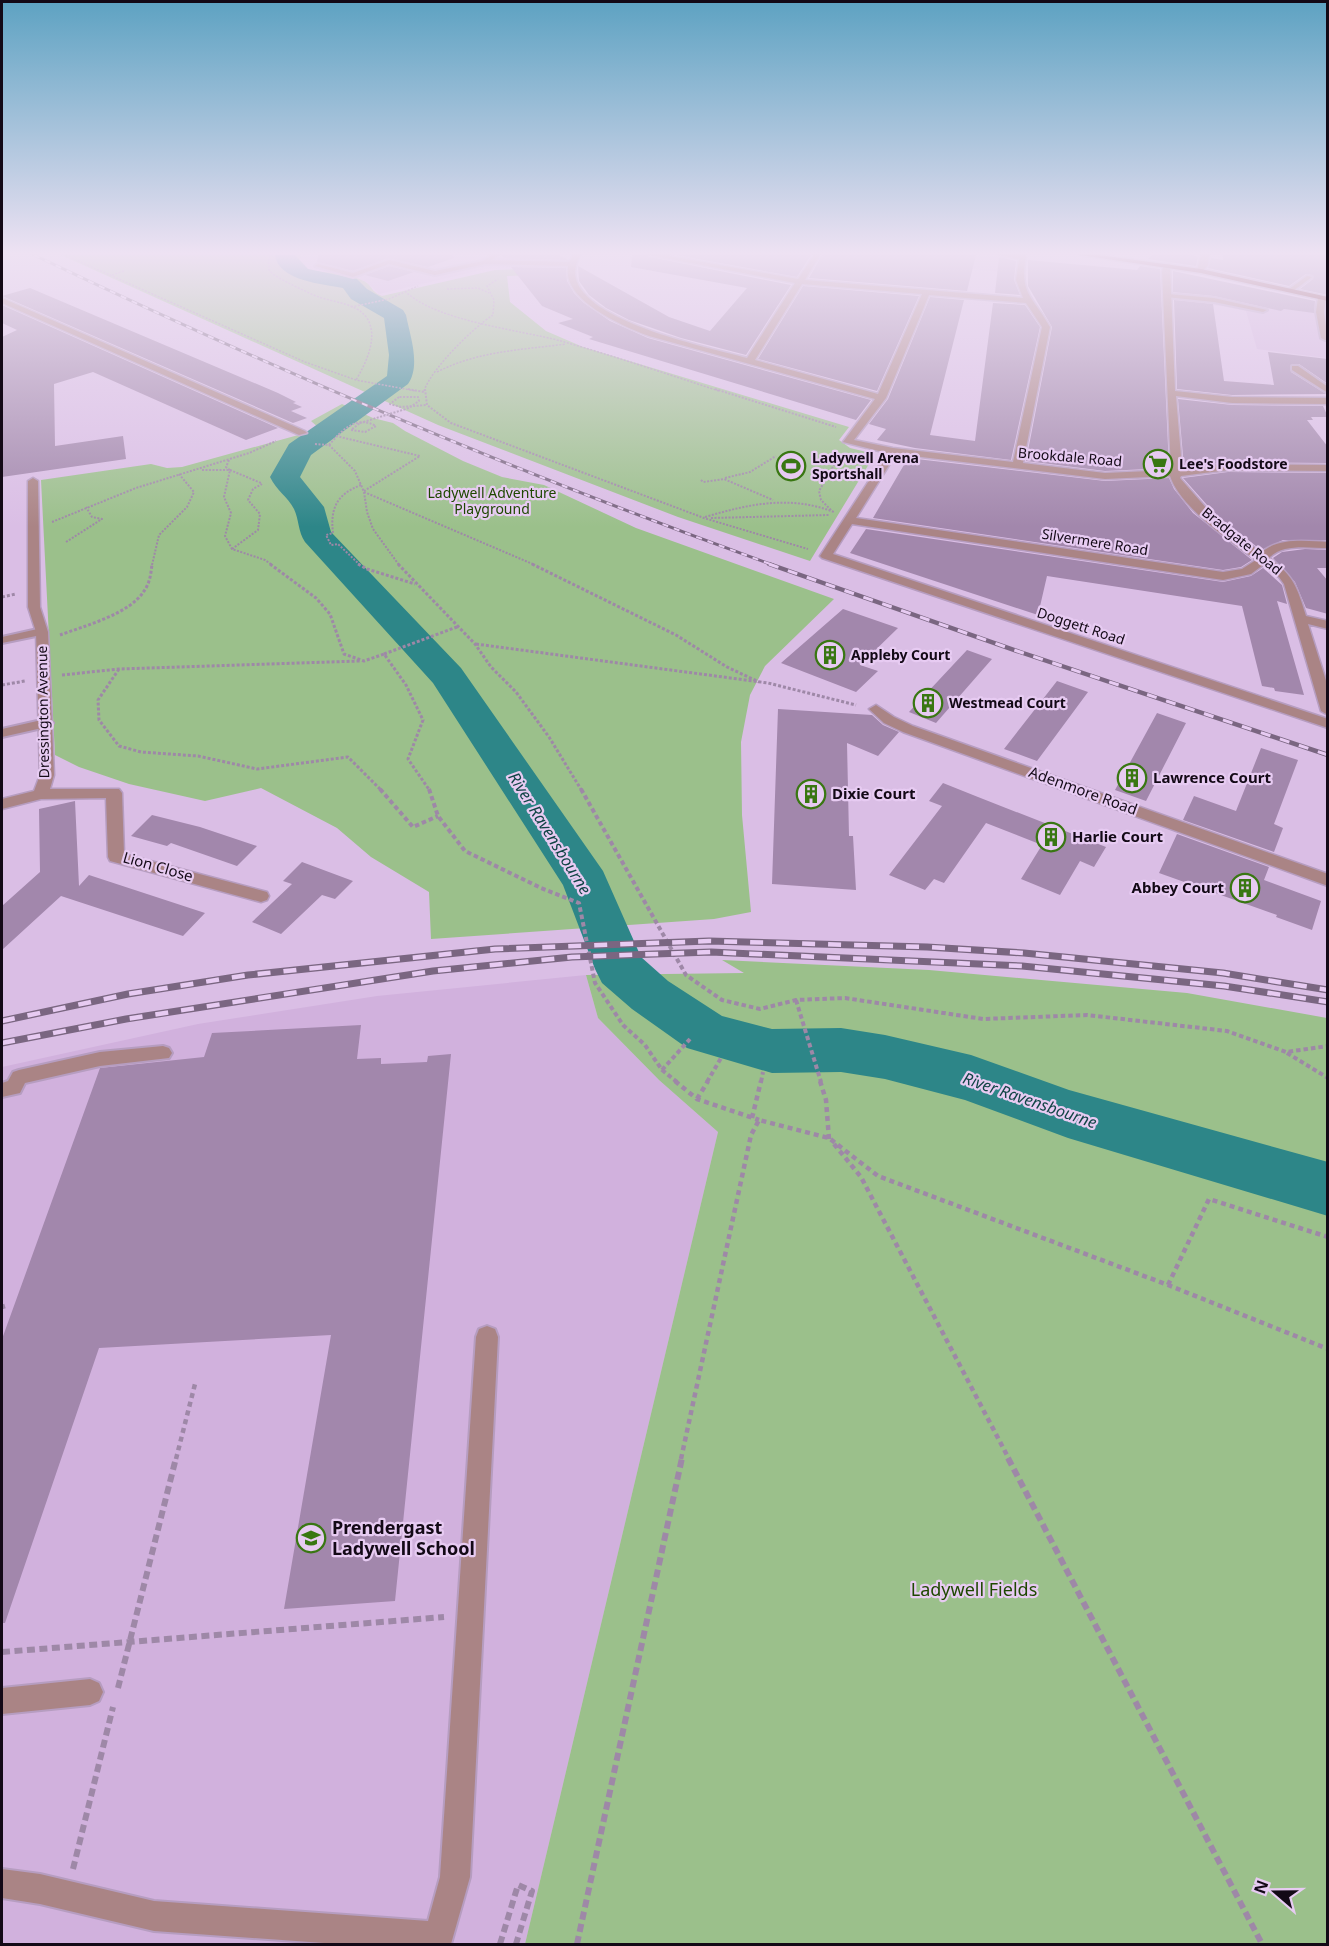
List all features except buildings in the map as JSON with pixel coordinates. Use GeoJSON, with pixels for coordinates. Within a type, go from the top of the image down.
{"type":"FeatureCollection","features":[{"type":"Feature","properties":{"kind":"street"},"geometry":{"type":"LineString","coordinates":[[105,346],[302,434]]}},
{"type":"Feature","properties":{"kind":"street"},"geometry":{"type":"LineString","coordinates":[[693,346],[881,398]]}},
{"type":"Feature","properties":{"kind":"street"},"geometry":{"type":"LineString","coordinates":[[749,362],[760,346]]}},
{"type":"Feature","properties":{"kind":"street"},"geometry":{"type":"LineString","coordinates":[[851,438],[881,398],[903,346]]}},
{"type":"Feature","properties":{"kind":"street"},"geometry":{"type":"LineString","coordinates":[[1017,467],[1043,346]]}},
{"type":"Feature","properties":{"kind":"street","name":"Bradgate Road"},"geometry":{"type":"LineString","coordinates":[[1170,346],[1177,467],[1175,478],[1192,500],[1237,541],[1283,574],[1290,584],[1328,711]]}},
{"type":"Feature","properties":{"kind":"street"},"geometry":{"type":"LineString","coordinates":[[1171,393],[1232,400],[1328,401]]}},
{"type":"Feature","properties":{"kind":"street","name":"Brookdale Road"},"geometry":{"type":"LineString","coordinates":[[851,438],[893,451],[1105,476],[1176,473],[1228,467],[1328,468]]}},
{"type":"Feature","properties":{"kind":"street"},"geometry":{"type":"LineString","coordinates":[[826,556],[893,451]]}},
{"type":"Feature","properties":{"kind":"street","name":"Dressington Avenue"},"geometry":{"type":"LineString","coordinates":[[2,804],[41,794],[47,775],[42,677],[43,636],[34,607],[33,481]]}},
{"type":"Feature","properties":{"kind":"street","name":"Silvermere Road"},"geometry":{"type":"LineString","coordinates":[[849,520],[1223,576],[1243,573],[1257,566],[1268,552],[1277,548],[1303,544],[1328,545]]}},
{"type":"Feature","properties":{"kind":"street","name":"Doggett Road"},"geometry":{"type":"LineString","coordinates":[[826,556],[1328,724]]}},
{"type":"Feature","properties":{"kind":"street"},"geometry":{"type":"LineString","coordinates":[[1302,619],[1328,626]]}},
{"type":"Feature","properties":{"kind":"street","name":"Adenmore Road"},"geometry":{"type":"LineString","coordinates":[[876,709],[880,715],[895,723],[1328,880]]}},
{"type":"Feature","properties":{"kind":"street","name":"Lion Close"},"geometry":{"type":"LineString","coordinates":[[41,794],[114,793],[116,857],[261,896]]}},
{"type":"Feature","properties":{"kind":"lane"},"geometry":{"type":"LineString","coordinates":[[1295,368],[1328,391]]}},
{"type":"Feature","properties":{"kind":"lane"},"geometry":{"type":"LineString","coordinates":[[2,640],[43,636]]}},
{"type":"Feature","properties":{"kind":"lane"},"geometry":{"type":"LineString","coordinates":[[2,733],[46,723]]}},
{"type":"Feature","properties":{"kind":"lane"},"geometry":{"type":"LineString","coordinates":[[2,1090],[14,1088],[19,1077],[100,1059],[163,1053]]}},
{"type":"Feature","properties":{"kind":"lane"},"geometry":{"type":"LineString","coordinates":[[2,1884],[40,1889],[154,1916],[439,1937],[455,1877],[487,1337]]}},
{"type":"Feature","properties":{"kind":"lane"},"geometry":{"type":"LineString","coordinates":[[2,1701],[90,1692]]}},
{"type":"Feature","properties":{"kind":"path"},"geometry":{"type":"LineString","coordinates":[[268,346],[356,381],[423,392]]}},
{"type":"Feature","properties":{"kind":"path"},"geometry":{"type":"LineString","coordinates":[[356,381],[369,360],[372,346]]}},
{"type":"Feature","properties":{"kind":"path"},"geometry":{"type":"LineString","coordinates":[[460,346],[433,374],[423,392],[427,405],[452,423],[704,518],[757,532],[826,556]]}},
{"type":"Feature","properties":{"kind":"path"},"geometry":{"type":"LineString","coordinates":[[433,374],[455,362],[487,353],[550,346]]}},
{"type":"Feature","properties":{"kind":"path"},"geometry":{"type":"LineString","coordinates":[[571,346],[851,438],[819,491],[821,500],[831,510],[849,520]]}},
{"type":"Feature","properties":{"kind":"path"},"geometry":{"type":"LineString","coordinates":[[329,445],[346,426],[367,422],[375,424],[374,428],[360,432],[351,430],[360,423],[409,408],[417,405],[419,401],[418,397],[399,397],[390,404],[401,407],[427,405]]}},
{"type":"Feature","properties":{"kind":"path"},"geometry":{"type":"LineString","coordinates":[[336,436],[420,456],[364,492]]}},
{"type":"Feature","properties":{"kind":"path"},"geometry":{"type":"LineString","coordinates":[[34,530],[86,507],[179,474],[229,460],[284,438]]}},
{"type":"Feature","properties":{"kind":"path"},"geometry":{"type":"LineString","coordinates":[[319,444],[329,445],[355,471],[364,492],[367,512],[373,529],[395,561],[475,644],[491,667],[516,692],[549,737],[601,822],[686,975],[722,1000],[760,1010],[796,1000],[845,998],[983,1019],[1086,1016],[1227,1031],[1286,1052],[1328,1078]]}},
{"type":"Feature","properties":{"kind":"path"},"geometry":{"type":"LineString","coordinates":[[701,480],[703,482],[724,479],[750,472],[776,456]]}},
{"type":"Feature","properties":{"kind":"path"},"geometry":{"type":"LineString","coordinates":[[229,460],[226,467],[230,470]]}},
{"type":"Feature","properties":{"kind":"path"},"geometry":{"type":"LineString","coordinates":[[198,470],[230,470],[262,484],[253,489],[248,500],[260,514],[258,530],[232,549]]}},
{"type":"Feature","properties":{"kind":"path"},"geometry":{"type":"LineString","coordinates":[[230,470],[223,490],[223,499],[231,513],[231,521],[225,536],[232,549],[265,560],[316,598],[330,614],[344,654],[364,661]]}},
{"type":"Feature","properties":{"kind":"path"},"geometry":{"type":"LineString","coordinates":[[43,636],[98,620],[136,602],[146,589],[159,534],[187,508],[194,492],[179,474]]}},
{"type":"Feature","properties":{"kind":"path"},"geometry":{"type":"LineString","coordinates":[[724,479],[773,500],[831,510]]}},
{"type":"Feature","properties":{"kind":"path"},"geometry":{"type":"LineString","coordinates":[[361,485],[346,490],[332,511],[333,533],[326,535],[331,545],[338,544],[355,562],[367,569],[416,584]]}},
{"type":"Feature","properties":{"kind":"path"},"geometry":{"type":"LineString","coordinates":[[364,492],[537,566],[676,635],[727,667],[759,682]]}},
{"type":"Feature","properties":{"kind":"path"},"geometry":{"type":"LineString","coordinates":[[704,518],[750,503],[773,500]]}},
{"type":"Feature","properties":{"kind":"path"},"geometry":{"type":"LineString","coordinates":[[66,542],[102,519],[92,517],[86,507]]}},
{"type":"Feature","properties":{"kind":"path"},"geometry":{"type":"LineString","coordinates":[[704,518],[828,515],[849,520]]}},
{"type":"Feature","properties":{"kind":"path"},"geometry":{"type":"LineString","coordinates":[[42,677],[119,669],[364,661],[458,627]]}},
{"type":"Feature","properties":{"kind":"path"},"geometry":{"type":"LineString","coordinates":[[475,644],[759,682],[876,709]]}},
{"type":"Feature","properties":{"kind":"path"},"geometry":{"type":"LineString","coordinates":[[386,653],[423,720],[408,759],[432,794],[438,816],[465,851],[541,888],[579,903],[595,983],[623,1025],[645,1045],[662,1070],[698,1099],[752,1118],[829,1138],[878,1176],[1168,1285],[1328,1349]]}},
{"type":"Feature","properties":{"kind":"path"},"geometry":{"type":"LineString","coordinates":[[119,669],[98,700],[99,720],[119,746],[141,752],[198,756],[257,769],[348,757],[413,826],[438,816]]}},
{"type":"Feature","properties":{"kind":"path"},"geometry":{"type":"LineString","coordinates":[[796,1000],[826,1100],[829,1138],[861,1177],[1262,1944]]}},
{"type":"Feature","properties":{"kind":"path"},"geometry":{"type":"LineString","coordinates":[[662,1070],[690,1039]]}},
{"type":"Feature","properties":{"kind":"path"},"geometry":{"type":"LineString","coordinates":[[1286,1052],[1328,1046]]}},
{"type":"Feature","properties":{"kind":"path"},"geometry":{"type":"LineString","coordinates":[[698,1099],[721,1058]]}},
{"type":"Feature","properties":{"kind":"path"},"geometry":{"type":"LineString","coordinates":[[752,1118],[763,1072]]}},
{"type":"Feature","properties":{"kind":"path"},"geometry":{"type":"LineString","coordinates":[[577,1944],[751,1135],[759,1120]]}},
{"type":"Feature","properties":{"kind":"path"},"geometry":{"type":"LineString","coordinates":[[1168,1285],[1209,1199],[1328,1237]]}},
{"type":"Feature","properties":{"kind":"path"},"geometry":{"type":"LineString","coordinates":[[67,1896],[195,1384]]}},
{"type":"Feature","properties":{"kind":"path"},"geometry":{"type":"LineString","coordinates":[[2,1652],[471,1615]]}},
{"type":"Feature","properties":{"kind":"path"},"geometry":{"type":"LineString","coordinates":[[500,1944],[518,1885],[532,1891],[516,1944]]}},
{"type":"Feature","properties":{"kind":"shaded area"},"geometry":{"type":"Polygon","coordinates":[[[1256,346],[1327,346],[1327,358],[1257,349],[1256,346]]]}},
{"type":"Feature","properties":{"kind":"shaded area","name":"Prendergast Ladywell School"},"geometry":{"type":"Polygon","coordinates":[[[586,975],[598,1018],[659,1080],[718,1132],[525,1944],[2,1944],[2,1067],[198,1024],[377,996],[586,975]]]}},
{"type":"Feature","properties":{"kind":"green space"},"geometry":{"type":"Polygon","coordinates":[[[262,346],[580,346],[849,427],[839,440],[850,448],[875,454],[810,561],[678,517],[438,425],[262,346]]]}},
{"type":"Feature","properties":{"kind":"green space","name":"Ladywell Adventure Playground"},"geometry":{"type":"Polygon","coordinates":[[[342,404],[373,418],[393,423],[463,461],[502,477],[544,485],[636,528],[834,599],[765,666],[750,695],[741,742],[742,815],[751,912],[714,919],[431,939],[429,892],[371,857],[337,828],[261,788],[205,801],[129,784],[79,767],[55,755],[41,480],[151,464],[167,468],[182,467],[320,429],[311,421],[342,404]]]}},
{"type":"Feature","properties":{"kind":"green space","name":"Ladywell Fields"},"geometry":{"type":"Polygon","coordinates":[[[722,960],[929,970],[1187,993],[1327,1018],[1327,1944],[525,1944],[718,1132],[659,1080],[598,1018],[586,975],[744,973],[722,960]]]}},
{"type":"Feature","properties":{"kind":"waterway","name":"River Ravensbourne"},"geometry":{"type":"LineString","coordinates":[[400,346],[401,371],[399,379],[299,450],[285,477],[288,484],[309,507],[316,535],[448,676],[586,883],[620,969],[650,995],[706,1033],[772,1051],[841,1050],[885,1057],[971,1078],[1068,1114],[1328,1189]]}},
{"type":"Feature","properties":{"kind":"railway"},"geometry":{"type":"LineString","coordinates":[[229,346],[492,458],[773,565]]}},
{"type":"Feature","properties":{"kind":"railway"},"geometry":{"type":"LineString","coordinates":[[769,564],[1020,652],[1328,755]]}},
{"type":"Feature","properties":{"kind":"railway"},"geometry":{"type":"LineString","coordinates":[[2,1021],[128,994],[248,975],[495,949],[709,941],[927,947],[1024,953],[1223,973],[1328,990]]}},
{"type":"Feature","properties":{"kind":"railway"},"geometry":{"type":"LineString","coordinates":[[2,1043],[126,1019],[433,971],[572,957],[711,952],[1022,966],[1224,986],[1328,1002]]}},
{"type":"Feature","properties":{"kind":"place","name":"Lee's Foodstore"},"geometry":{"type":"Point","coordinates":[1158,464]}},
{"type":"Feature","properties":{"kind":"place","name":"Ladywell Arena Sportshall"},"geometry":{"type":"Point","coordinates":[791,466]}},
{"type":"Feature","properties":{"kind":"place","name":"Appleby Court"},"geometry":{"type":"Point","coordinates":[830,655]}},
{"type":"Feature","properties":{"kind":"place","name":"Westmead Court"},"geometry":{"type":"Point","coordinates":[928,703]}},
{"type":"Feature","properties":{"kind":"place","name":"Lawrence Court"},"geometry":{"type":"Point","coordinates":[1132,778]}},
{"type":"Feature","properties":{"kind":"place","name":"Dixie Court"},"geometry":{"type":"Point","coordinates":[811,794]}},
{"type":"Feature","properties":{"kind":"place","name":"Harlie Court"},"geometry":{"type":"Point","coordinates":[1051,837]}},
{"type":"Feature","properties":{"kind":"place","name":"Abbey Court"},"geometry":{"type":"Point","coordinates":[1245,888]}},
{"type":"Feature","properties":{"kind":"place","name":"Prendergast Ladywell School"},"geometry":{"type":"Point","coordinates":[311,1538]}}]}
